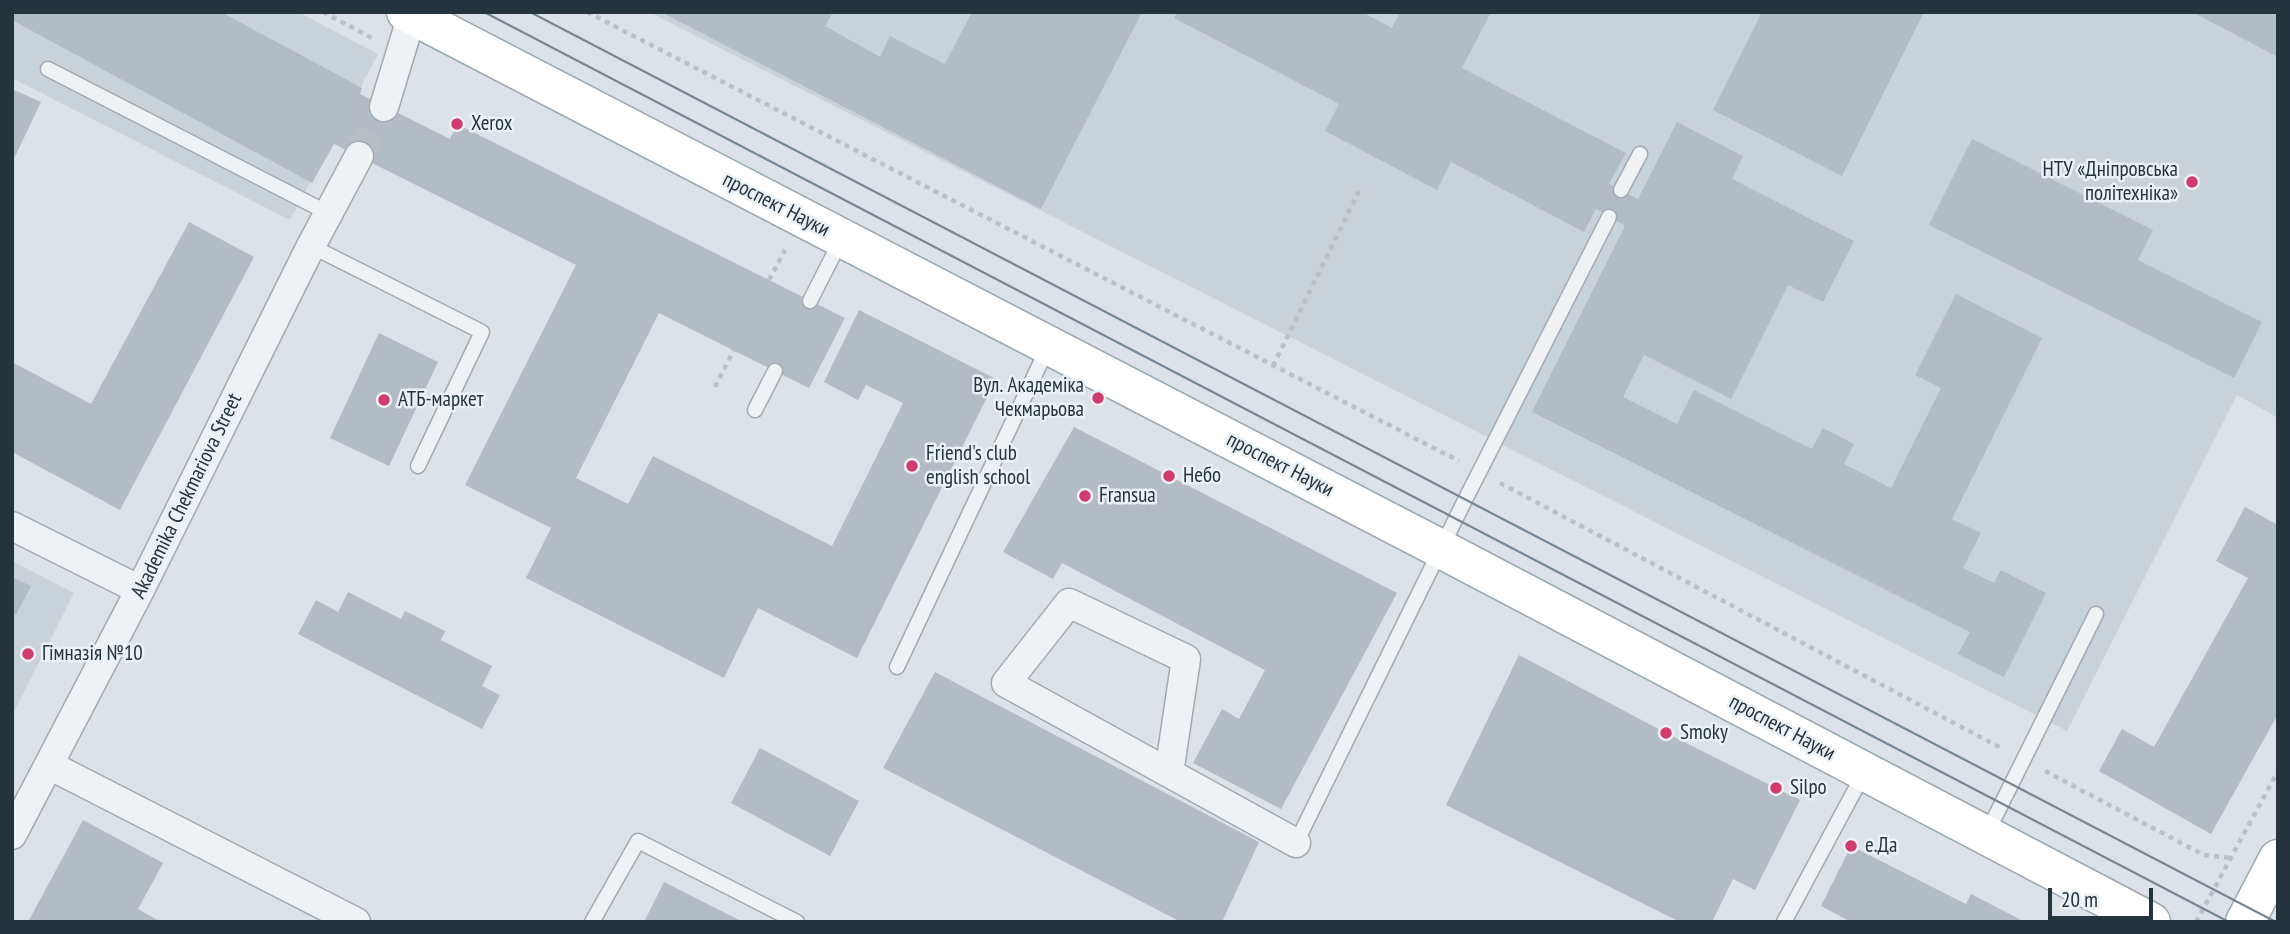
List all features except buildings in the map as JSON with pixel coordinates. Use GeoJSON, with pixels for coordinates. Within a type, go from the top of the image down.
{"type":"FeatureCollection","features":[{"type":"Feature","properties":{"kind":"main road","name":"проспект Науки"},"geometry":{"type":"LineString","coordinates":[[409,14],[1441,549],[2151,922]]}},
{"type":"Feature","properties":{"kind":"main road"},"geometry":{"type":"LineString","coordinates":[[2245,922],[2278,859]]}},
{"type":"Feature","properties":{"kind":"street"},"geometry":{"type":"LineString","coordinates":[[384,107],[409,14]]}},
{"type":"Feature","properties":{"kind":"street","name":"Akademika Chekmariova Street"},"geometry":{"type":"LineString","coordinates":[[12,835],[140,590],[311,246],[359,156]]}},
{"type":"Feature","properties":{"kind":"street"},"geometry":{"type":"LineString","coordinates":[[12,526],[140,590]]}},
{"type":"Feature","properties":{"kind":"street"},"geometry":{"type":"LineString","coordinates":[[1169,773],[1186,659],[1069,603],[1006,683],[1169,773],[1296,843]]}},
{"type":"Feature","properties":{"kind":"street"},"geometry":{"type":"LineString","coordinates":[[49,765],[356,922]]}},
{"type":"Feature","properties":{"kind":"lane"},"geometry":{"type":"LineString","coordinates":[[48,69],[328,213]]}},
{"type":"Feature","properties":{"kind":"lane"},"geometry":{"type":"LineString","coordinates":[[1622,190],[1640,154]]}},
{"type":"Feature","properties":{"kind":"lane"},"geometry":{"type":"LineString","coordinates":[[1296,843],[1608,217]]}},
{"type":"Feature","properties":{"kind":"lane"},"geometry":{"type":"LineString","coordinates":[[810,301],[841,238]]}},
{"type":"Feature","properties":{"kind":"lane"},"geometry":{"type":"LineString","coordinates":[[311,246],[482,332],[418,466]]}},
{"type":"Feature","properties":{"kind":"lane"},"geometry":{"type":"LineString","coordinates":[[897,667],[1049,346]]}},
{"type":"Feature","properties":{"kind":"lane"},"geometry":{"type":"LineString","coordinates":[[755,410],[775,371]]}},
{"type":"Feature","properties":{"kind":"lane"},"geometry":{"type":"LineString","coordinates":[[1986,835],[2096,614]]}},
{"type":"Feature","properties":{"kind":"lane"},"geometry":{"type":"LineString","coordinates":[[1790,919],[1864,772]]}},
{"type":"Feature","properties":{"kind":"lane"},"geometry":{"type":"LineString","coordinates":[[592,922],[638,841],[797,922]]}},
{"type":"Feature","properties":{"kind":"path"},"geometry":{"type":"LineString","coordinates":[[587,12],[1479,472],[2204,855],[2230,858]]}},
{"type":"Feature","properties":{"kind":"path"},"geometry":{"type":"LineString","coordinates":[[1273,366],[1361,187]]}},
{"type":"Feature","properties":{"kind":"path"},"geometry":{"type":"LineString","coordinates":[[715,387],[734,351]]}},
{"type":"Feature","properties":{"kind":"path"},"geometry":{"type":"LineString","coordinates":[[2196,922],[2278,771]]}},
{"type":"Feature","properties":{"kind":"shaded area"},"geometry":{"type":"Polygon","coordinates":[[[12,12],[298,12],[378,54],[290,220],[12,78],[12,12]]]}},
{"type":"Feature","properties":{"kind":"shaded area"},"geometry":{"type":"Polygon","coordinates":[[[649,12],[2278,12],[2278,418],[2237,395],[2067,731],[649,12]]]}},
{"type":"Feature","properties":{"kind":"shaded area","name":"Гімназія №10"},"geometry":{"type":"Polygon","coordinates":[[[12,561],[74,593],[12,716],[12,561]]]}},
{"type":"Feature","properties":{"kind":"tunnel"},"geometry":{"type":"LineString","coordinates":[[359,156],[384,107]]}},
{"type":"Feature","properties":{"kind":"tram line"},"geometry":{"type":"LineString","coordinates":[[484,12],[2229,922]]}},
{"type":"Feature","properties":{"kind":"tram line"},"geometry":{"type":"LineString","coordinates":[[530,12],[2276,922]]}},
{"type":"Feature","properties":{"kind":"place","name":"Xerox"},"geometry":{"type":"Point","coordinates":[457,124]}},
{"type":"Feature","properties":{"kind":"place","name":"НТУ «Дніпровська політехніка»"},"geometry":{"type":"Point","coordinates":[2192,182]}},
{"type":"Feature","properties":{"kind":"place","name":"Вул. Академіка Чекмарьова"},"geometry":{"type":"Point","coordinates":[1098,398]}},
{"type":"Feature","properties":{"kind":"place","name":"АТБ-маркет"},"geometry":{"type":"Point","coordinates":[384,400]}},
{"type":"Feature","properties":{"kind":"place","name":"Friend's club english school"},"geometry":{"type":"Point","coordinates":[912,466]}},
{"type":"Feature","properties":{"kind":"place","name":"Небо"},"geometry":{"type":"Point","coordinates":[1169,476]}},
{"type":"Feature","properties":{"kind":"place","name":"Fransua"},"geometry":{"type":"Point","coordinates":[1085,496]}},
{"type":"Feature","properties":{"kind":"place","name":"Гімназія №10"},"geometry":{"type":"Point","coordinates":[28,654]}},
{"type":"Feature","properties":{"kind":"place","name":"Smoky"},"geometry":{"type":"Point","coordinates":[1666,733]}},
{"type":"Feature","properties":{"kind":"place","name":"Silpo"},"geometry":{"type":"Point","coordinates":[1776,788]}},
{"type":"Feature","properties":{"kind":"place","name":"е.Да"},"geometry":{"type":"Point","coordinates":[1851,846]}}]}
